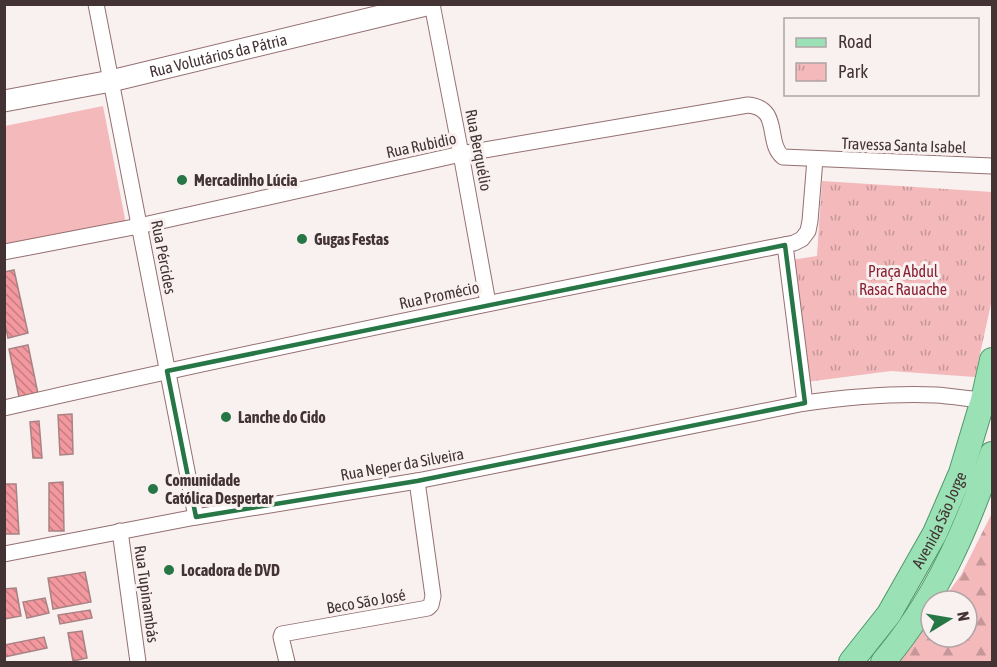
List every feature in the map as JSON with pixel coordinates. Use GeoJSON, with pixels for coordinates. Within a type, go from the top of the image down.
{"type":"FeatureCollection","features":[{"type":"Feature","properties":{"kind":"main road","name":"Avenida São Jorge"},"geometry":{"type":"LineString","coordinates":[[851,663],[889,614],[935,533],[961,473],[993,360]]}},
{"type":"Feature","properties":{"kind":"main road","name":"Avenida São Jorge"},"geometry":{"type":"LineString","coordinates":[[883,663],[898,645],[932,593],[957,547],[993,454]]}},
{"type":"Feature","properties":{"kind":"street","name":"Rua Pércides"},"geometry":{"type":"LineString","coordinates":[[96,4],[196,517]]}},
{"type":"Feature","properties":{"kind":"street","name":"Rua Volutários da Pátria"},"geometry":{"type":"LineString","coordinates":[[4,101],[111,81],[431,4]]}},
{"type":"Feature","properties":{"kind":"street","name":"Rua Berquélio"},"geometry":{"type":"LineString","coordinates":[[431,4],[488,303]]}},
{"type":"Feature","properties":{"kind":"street","name":"Rua Rubidio"},"geometry":{"type":"LineString","coordinates":[[4,252],[139,226],[461,154],[748,105],[762,108],[767,114],[777,152],[780,155],[815,159]]}},
{"type":"Feature","properties":{"kind":"street","name":"Travessa Santa Isabel"},"geometry":{"type":"LineString","coordinates":[[815,159],[993,166]]}},
{"type":"Feature","properties":{"kind":"street","name":"Rua Promécio"},"geometry":{"type":"LineString","coordinates":[[4,408],[488,303],[794,243],[808,231],[815,159]]}},
{"type":"Feature","properties":{"kind":"street"},"geometry":{"type":"LineString","coordinates":[[785,245],[805,403]]}},
{"type":"Feature","properties":{"kind":"street","name":"Rua Neper da Silveira"},"geometry":{"type":"LineString","coordinates":[[4,554],[196,517],[417,481],[805,403],[897,394],[938,395],[983,400]]}},
{"type":"Feature","properties":{"kind":"street","name":"Beco São José"},"geometry":{"type":"LineString","coordinates":[[287,663],[281,637],[284,634],[428,608],[431,605],[433,596],[417,481]]}},
{"type":"Feature","properties":{"kind":"street","name":"Rua Tupinambás"},"geometry":{"type":"LineString","coordinates":[[120,531],[138,663]]}},
{"type":"Feature","properties":{"kind":"highlighted area"},"geometry":{"type":"Polygon","coordinates":[[[785,245],[805,403],[417,481],[196,517],[167,371],[785,245]]]}},
{"type":"Feature","properties":{"kind":"green space"},"geometry":{"type":"Polygon","coordinates":[[[103,106],[126,224],[5,249],[5,126],[103,106]]]}},
{"type":"Feature","properties":{"kind":"green space","name":"Praça Abdul Rasac Rauache"},"geometry":{"type":"Polygon","coordinates":[[[822,181],[992,192],[992,299],[975,377],[891,371],[806,382],[785,261],[817,256],[822,181]]]}},
{"type":"Feature","properties":{"kind":"green space"},"geometry":{"type":"Polygon","coordinates":[[[992,513],[992,662],[899,662],[919,634],[919,649],[979,649],[979,589],[951,589],[961,575],[992,513]]]}},
{"type":"Feature","properties":{"kind":"building"},"geometry":{"type":"Polygon","coordinates":[[[14,270],[28,333],[8,338],[4,320],[4,272],[14,270]]]}},
{"type":"Feature","properties":{"kind":"building"},"geometry":{"type":"Polygon","coordinates":[[[28,345],[38,394],[19,397],[9,349],[28,345]]]}},
{"type":"Feature","properties":{"kind":"building"},"geometry":{"type":"Polygon","coordinates":[[[72,414],[73,454],[60,455],[58,415],[72,414]]]}},
{"type":"Feature","properties":{"kind":"building"},"geometry":{"type":"Polygon","coordinates":[[[39,421],[42,458],[33,458],[30,422],[39,421]]]}},
{"type":"Feature","properties":{"kind":"building"},"geometry":{"type":"Polygon","coordinates":[[[63,482],[64,531],[49,531],[49,483],[63,482]]]}},
{"type":"Feature","properties":{"kind":"building"},"geometry":{"type":"Polygon","coordinates":[[[4,484],[16,484],[19,534],[4,534],[4,484]]]}},
{"type":"Feature","properties":{"kind":"building"},"geometry":{"type":"Polygon","coordinates":[[[85,572],[91,602],[53,609],[48,578],[85,572]]]}},
{"type":"Feature","properties":{"kind":"building"},"geometry":{"type":"Polygon","coordinates":[[[16,588],[21,616],[4,619],[4,589],[16,588]]]}},
{"type":"Feature","properties":{"kind":"building"},"geometry":{"type":"Polygon","coordinates":[[[45,598],[49,613],[27,618],[23,602],[45,598]]]}},
{"type":"Feature","properties":{"kind":"building"},"geometry":{"type":"Polygon","coordinates":[[[90,610],[92,618],[60,624],[58,615],[90,610]]]}},
{"type":"Feature","properties":{"kind":"building"},"geometry":{"type":"Polygon","coordinates":[[[82,631],[87,658],[73,661],[68,633],[82,631]]]}},
{"type":"Feature","properties":{"kind":"building"},"geometry":{"type":"Polygon","coordinates":[[[44,637],[47,648],[4,657],[4,645],[44,637]]]}},
{"type":"Feature","properties":{"kind":"place","name":"Mercadinho Lúcia"},"geometry":{"type":"Point","coordinates":[182,180]}},
{"type":"Feature","properties":{"kind":"place","name":"Gugas Festas"},"geometry":{"type":"Point","coordinates":[302,239]}},
{"type":"Feature","properties":{"kind":"place","name":"Lanche do Cido"},"geometry":{"type":"Point","coordinates":[226,417]}},
{"type":"Feature","properties":{"kind":"place","name":"Comunidade Católica Despertar"},"geometry":{"type":"Point","coordinates":[153,489]}},
{"type":"Feature","properties":{"kind":"place","name":"Locadora de DVD"},"geometry":{"type":"Point","coordinates":[169,570]}}]}
